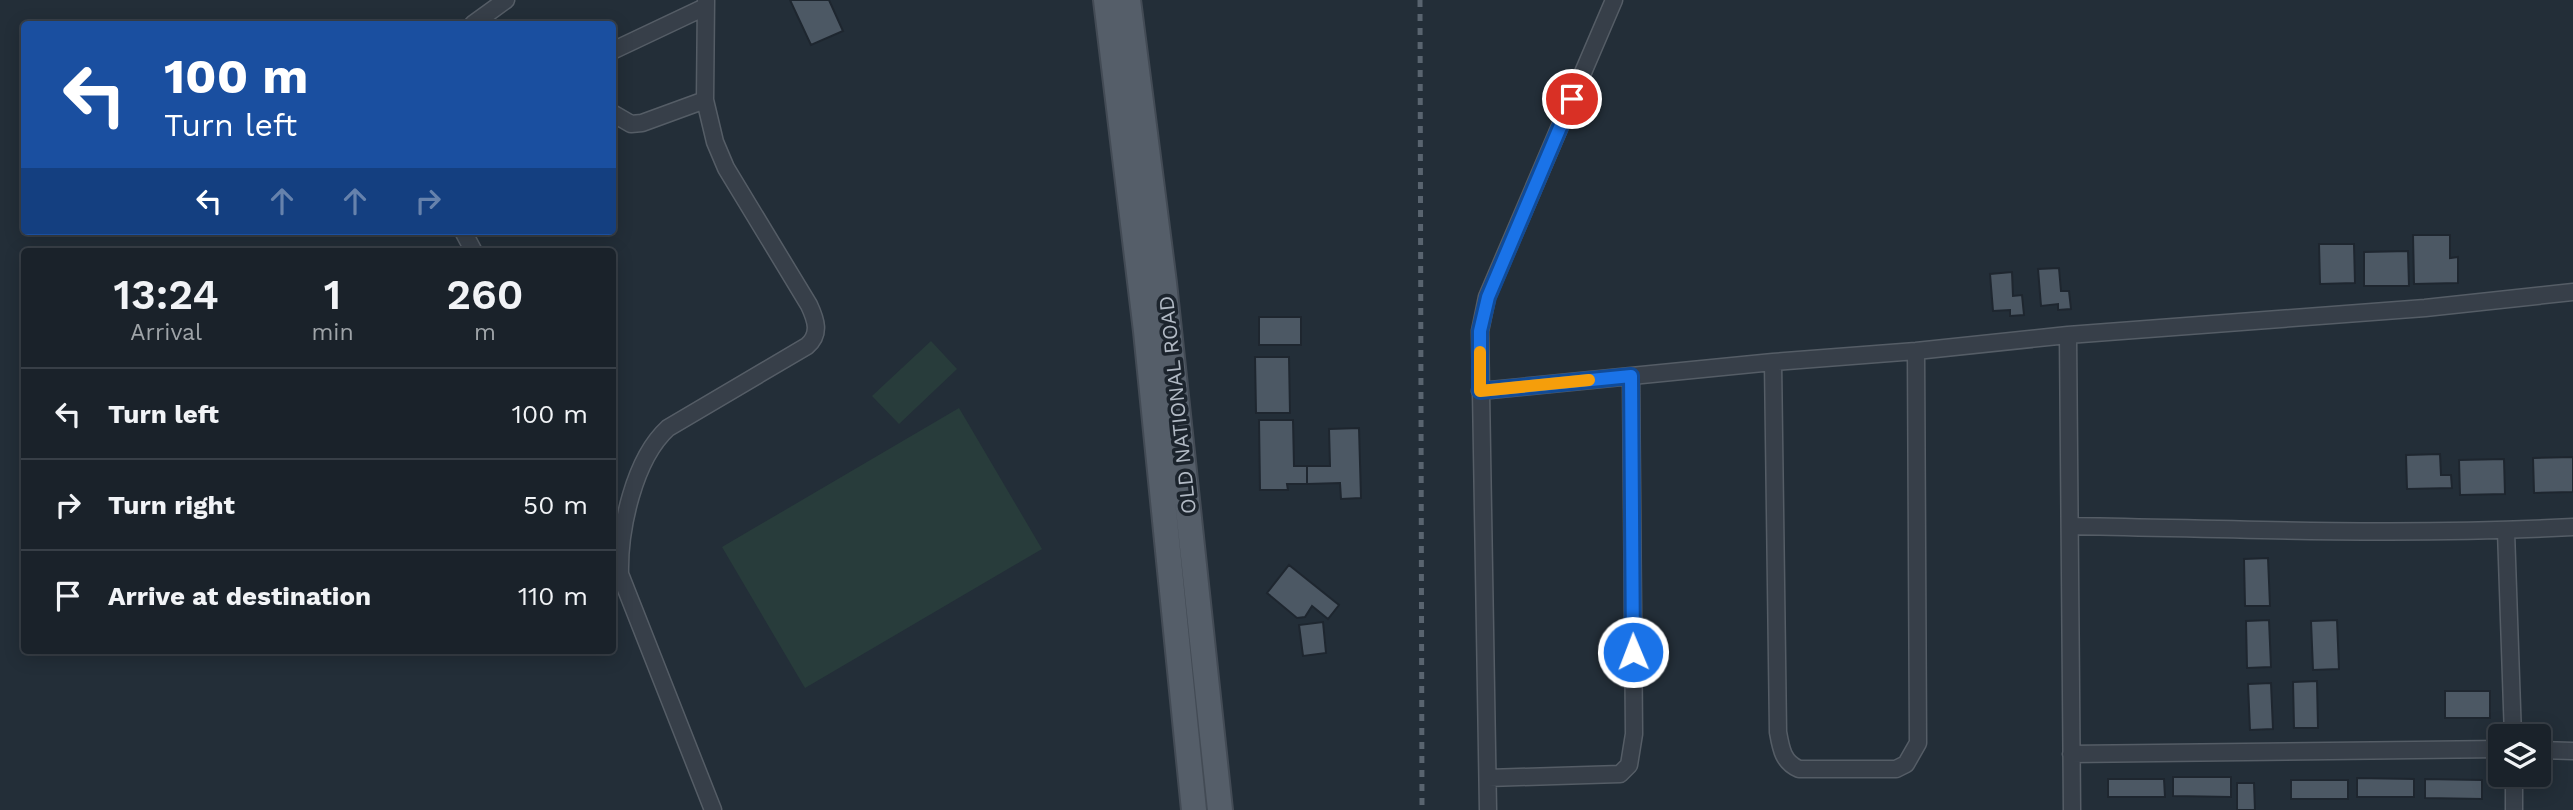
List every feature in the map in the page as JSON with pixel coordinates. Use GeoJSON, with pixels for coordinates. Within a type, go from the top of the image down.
{"type":"FeatureCollection","features":[{"type":"Feature","properties":{"kind":"main road","name":"OLD NATIONAL ROAD"},"geometry":{"type":"LineString","coordinates":[[1106,0],[1146,331],[1194,810]]}},
{"type":"Feature","properties":{"kind":"main road","name":"OLD NATIONAL ROAD"},"geometry":{"type":"LineString","coordinates":[[1128,0],[1164,284],[1220,810]]}},
{"type":"Feature","properties":{"kind":"street"},"geometry":{"type":"LineString","coordinates":[[477,21],[506,0]]}},
{"type":"Feature","properties":{"kind":"street"},"geometry":{"type":"LineString","coordinates":[[1488,810],[1480,331],[1488,297],[1614,0]]}},
{"type":"Feature","properties":{"kind":"street"},"geometry":{"type":"LineString","coordinates":[[616,49],[705,4],[705,100],[715,142],[726,168],[809,305],[817,327],[813,341],[807,346],[668,428],[654,440],[639,470],[623,540],[620,561],[623,583],[713,810]]}},
{"type":"Feature","properties":{"kind":"street"},"geometry":{"type":"LineString","coordinates":[[616,115],[631,124],[642,123],[705,100]]}},
{"type":"Feature","properties":{"kind":"street"},"geometry":{"type":"LineString","coordinates":[[1480,391],[2068,335],[2425,308],[2573,292]]}},
{"type":"Feature","properties":{"kind":"street"},"geometry":{"type":"LineString","coordinates":[[2068,335],[2072,810]]}},
{"type":"Feature","properties":{"kind":"street"},"geometry":{"type":"LineString","coordinates":[[1773,362],[1780,747],[1789,764],[1798,769],[1896,769],[1906,764],[1918,743],[1916,351]]}},
{"type":"Feature","properties":{"kind":"street"},"geometry":{"type":"LineString","coordinates":[[1488,778],[1620,774],[1629,765],[1634,734],[1631,376]]}},
{"type":"Feature","properties":{"kind":"street"},"geometry":{"type":"LineString","coordinates":[[2070,526],[2506,531],[2573,527]]}},
{"type":"Feature","properties":{"kind":"street"},"geometry":{"type":"LineString","coordinates":[[616,527],[623,540]]}},
{"type":"Feature","properties":{"kind":"street"},"geometry":{"type":"LineString","coordinates":[[2506,531],[2513,724]]}},
{"type":"Feature","properties":{"kind":"street"},"geometry":{"type":"LineString","coordinates":[[2071,754],[2488,749]]}},
{"type":"Feature","properties":{"kind":"street"},"geometry":{"type":"LineString","coordinates":[[2551,750],[2573,751]]}},
{"type":"Feature","properties":{"kind":"street"},"geometry":{"type":"LineString","coordinates":[[2514,787],[2514,810]]}},
{"type":"Feature","properties":{"kind":"green space"},"geometry":{"type":"Polygon","coordinates":[[[931,341],[957,369],[899,424],[872,396],[931,341]]]}},
{"type":"Feature","properties":{"kind":"green space"},"geometry":{"type":"Polygon","coordinates":[[[959,408],[1042,549],[805,688],[722,547],[959,408]]]}},
{"type":"Feature","properties":{"kind":"building"},"geometry":{"type":"Polygon","coordinates":[[[790,0],[829,0],[843,31],[811,45],[790,0]]]}},
{"type":"Feature","properties":{"kind":"building"},"geometry":{"type":"Polygon","coordinates":[[[2413,235],[2450,235],[2450,258],[2458,257],[2458,283],[2414,284],[2413,235]]]}},
{"type":"Feature","properties":{"kind":"building"},"geometry":{"type":"Polygon","coordinates":[[[2319,244],[2354,244],[2355,283],[2320,284],[2319,244]]]}},
{"type":"Feature","properties":{"kind":"building"},"geometry":{"type":"Polygon","coordinates":[[[2408,251],[2409,286],[2364,286],[2364,252],[2408,251]]]}},
{"type":"Feature","properties":{"kind":"building"},"geometry":{"type":"Polygon","coordinates":[[[2059,268],[2061,291],[2069,291],[2071,309],[2058,310],[2058,304],[2041,306],[2038,269],[2059,268]]]}},
{"type":"Feature","properties":{"kind":"building"},"geometry":{"type":"Polygon","coordinates":[[[2012,272],[2013,296],[2022,295],[2024,315],[2010,316],[2010,310],[1993,311],[1990,274],[2012,272]]]}},
{"type":"Feature","properties":{"kind":"building"},"geometry":{"type":"Polygon","coordinates":[[[1259,317],[1301,317],[1301,345],[1259,345],[1259,317]]]}},
{"type":"Feature","properties":{"kind":"building"},"geometry":{"type":"Polygon","coordinates":[[[1255,357],[1289,357],[1290,413],[1256,413],[1255,357]]]}},
{"type":"Feature","properties":{"kind":"building"},"geometry":{"type":"Polygon","coordinates":[[[1259,420],[1293,420],[1294,466],[1307,466],[1307,484],[1287,484],[1288,490],[1260,490],[1259,420]]]}},
{"type":"Feature","properties":{"kind":"building"},"geometry":{"type":"Polygon","coordinates":[[[1359,428],[1361,498],[1341,499],[1340,483],[1307,484],[1307,466],[1330,466],[1329,429],[1359,428]]]}},
{"type":"Feature","properties":{"kind":"building"},"geometry":{"type":"Polygon","coordinates":[[[2440,454],[2441,475],[2451,475],[2452,488],[2407,489],[2406,455],[2440,454]]]}},
{"type":"Feature","properties":{"kind":"building"},"geometry":{"type":"Polygon","coordinates":[[[2573,457],[2573,492],[2534,493],[2533,458],[2573,457]]]}},
{"type":"Feature","properties":{"kind":"building"},"geometry":{"type":"Polygon","coordinates":[[[2504,459],[2505,494],[2460,495],[2459,460],[2504,459]]]}},
{"type":"Feature","properties":{"kind":"building"},"geometry":{"type":"Polygon","coordinates":[[[2268,558],[2270,606],[2245,606],[2244,559],[2268,558]]]}},
{"type":"Feature","properties":{"kind":"building"},"geometry":{"type":"Polygon","coordinates":[[[1289,565],[1339,605],[1328,619],[1312,606],[1305,617],[1297,618],[1267,593],[1289,565]]]}},
{"type":"Feature","properties":{"kind":"building"},"geometry":{"type":"Polygon","coordinates":[[[2269,620],[2271,667],[2247,668],[2246,621],[2269,620]]]}},
{"type":"Feature","properties":{"kind":"building"},"geometry":{"type":"Polygon","coordinates":[[[2337,620],[2339,669],[2313,670],[2311,621],[2337,620]]]}},
{"type":"Feature","properties":{"kind":"building"},"geometry":{"type":"Polygon","coordinates":[[[1323,622],[1326,653],[1303,656],[1299,625],[1323,622]]]}},
{"type":"Feature","properties":{"kind":"building"},"geometry":{"type":"Polygon","coordinates":[[[2317,681],[2318,728],[2294,728],[2293,682],[2317,681]]]}},
{"type":"Feature","properties":{"kind":"building"},"geometry":{"type":"Polygon","coordinates":[[[2271,683],[2273,729],[2250,730],[2248,684],[2271,683]]]}},
{"type":"Feature","properties":{"kind":"building"},"geometry":{"type":"Polygon","coordinates":[[[2445,691],[2490,691],[2490,718],[2445,718],[2445,691]]]}},
{"type":"Feature","properties":{"kind":"building"},"geometry":{"type":"Polygon","coordinates":[[[2173,777],[2231,777],[2231,797],[2173,796],[2173,777]]]}},
{"type":"Feature","properties":{"kind":"building"},"geometry":{"type":"Polygon","coordinates":[[[2357,778],[2414,779],[2414,797],[2357,797],[2357,778]]]}},
{"type":"Feature","properties":{"kind":"building"},"geometry":{"type":"Polygon","coordinates":[[[2108,779],[2164,779],[2165,797],[2108,797],[2108,779]]]}},
{"type":"Feature","properties":{"kind":"building"},"geometry":{"type":"Polygon","coordinates":[[[2425,779],[2482,780],[2482,799],[2425,798],[2425,779]]]}},
{"type":"Feature","properties":{"kind":"building"},"geometry":{"type":"Polygon","coordinates":[[[2291,780],[2348,780],[2348,799],[2291,799],[2291,780]]]}},
{"type":"Feature","properties":{"kind":"building"},"geometry":{"type":"Polygon","coordinates":[[[2237,783],[2254,783],[2255,810],[2237,810],[2237,783]]]}},
{"type":"Feature","properties":{"kind":"railway"},"geometry":{"type":"LineString","coordinates":[[1420,0],[1422,810]]}},
{"type":"Feature","properties":{"kind":"slow traffic"},"geometry":{"type":"LineString","coordinates":[[1480,352],[1480,391],[1589,380]]}},
{"type":"Feature","properties":{"kind":"route"},"geometry":{"type":"LineString","coordinates":[[1572,99],[1488,297],[1480,331],[1480,391],[1631,376],[1633,652]]}}]}
